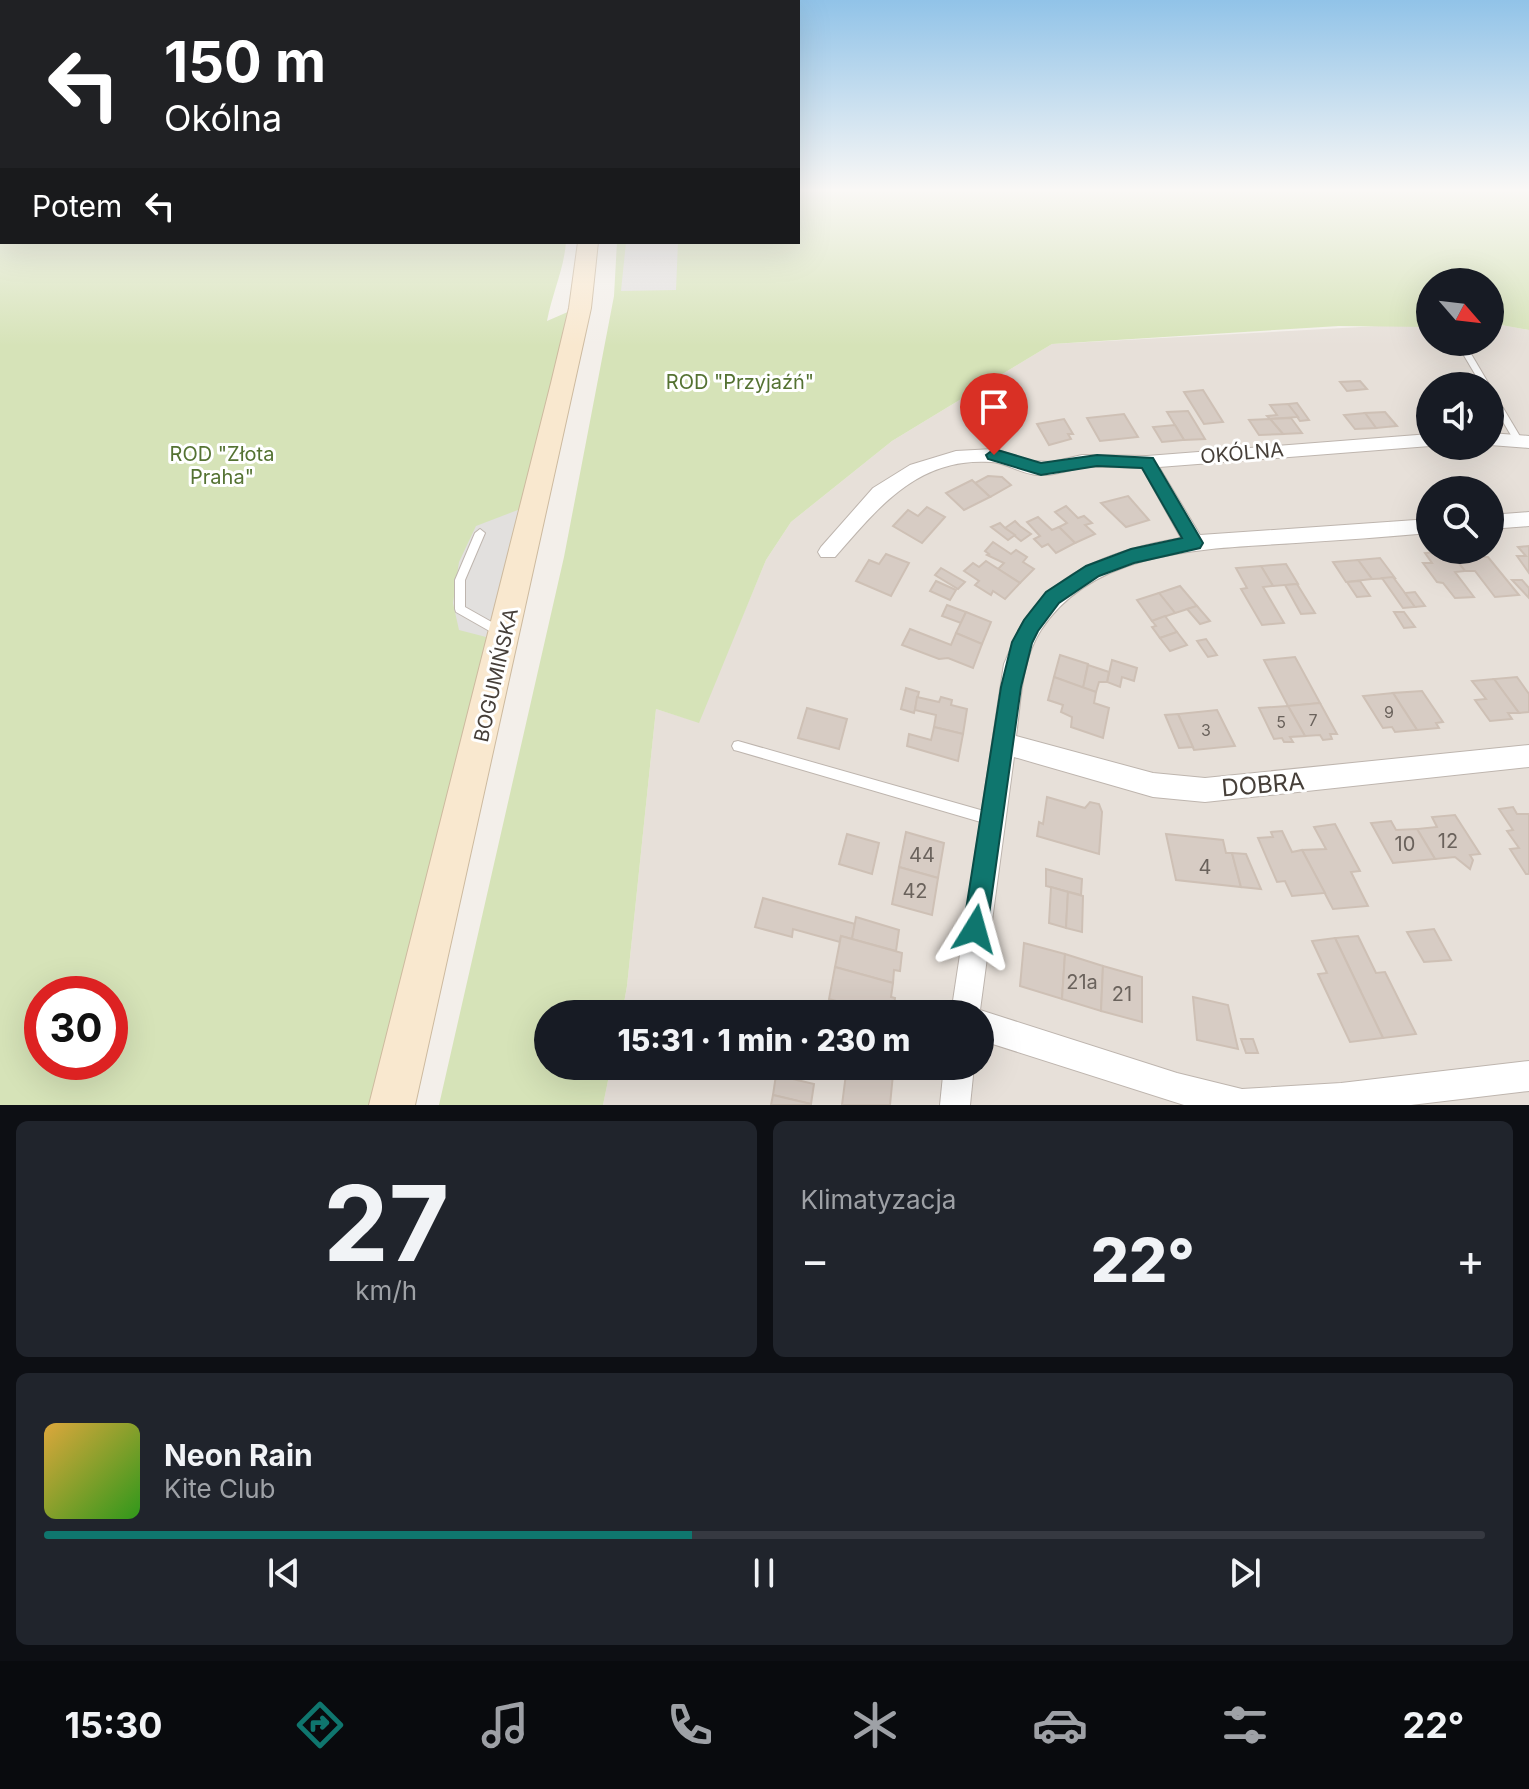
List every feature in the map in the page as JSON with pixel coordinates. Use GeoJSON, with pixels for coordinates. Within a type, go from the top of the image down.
{"type":"FeatureCollection","features":[{"type":"Feature","properties":{"kind":"street","name":"BOGUMIŃSKA"},"geometry":{"type":"LineString","coordinates":[[392,1105],[575,334],[588,244]]}},
{"type":"Feature","properties":{"kind":"street"},"geometry":{"type":"LineString","coordinates":[[1504,440],[1524,441]]}},
{"type":"Feature","properties":{"kind":"street","name":"OKÓLNA"},"geometry":{"type":"LineString","coordinates":[[828,552],[880,493],[904,476],[940,461],[971,455],[994,455],[1031,468],[1052,469],[1082,461],[1147,462],[1416,441]]}},
{"type":"Feature","properties":{"kind":"street"},"geometry":{"type":"LineString","coordinates":[[1147,462],[1194,543]]}},
{"type":"Feature","properties":{"kind":"street"},"geometry":{"type":"LineString","coordinates":[[1504,521],[1529,519]]}},
{"type":"Feature","properties":{"kind":"street"},"geometry":{"type":"LineString","coordinates":[[967,1000],[1002,743],[1022,642],[1053,598],[1078,579],[1106,565],[1154,550],[1194,543],[1416,527]]}},
{"type":"Feature","properties":{"kind":"street","name":"DOBRA"},"geometry":{"type":"LineString","coordinates":[[1002,743],[1138,782],[1192,790],[1236,789],[1529,756]]}},
{"type":"Feature","properties":{"kind":"street"},"geometry":{"type":"LineString","coordinates":[[994,1029],[1177,1088],[1242,1104],[1329,1099],[1529,1076]]}},
{"type":"Feature","properties":{"kind":"street"},"geometry":{"type":"LineString","coordinates":[[955,1105],[958,1080]]}},
{"type":"Feature","properties":{"kind":"lane"},"geometry":{"type":"LineString","coordinates":[[1504,413],[1524,441]]}},
{"type":"Feature","properties":{"kind":"lane"},"geometry":{"type":"LineString","coordinates":[[480,533],[460,580],[460,609],[505,635]]}},
{"type":"Feature","properties":{"kind":"lane"},"geometry":{"type":"LineString","coordinates":[[738,746],[991,819]]}},
{"type":"Feature","properties":{"kind":"shaded area"},"geometry":{"type":"Polygon","coordinates":[[[626,244],[678,244],[676,290],[621,291],[626,244]]]}},
{"type":"Feature","properties":{"kind":"shaded area"},"geometry":{"type":"Polygon","coordinates":[[[1416,326],[1416,356],[1504,356],[1504,326],[1529,330],[1529,1105],[603,1105],[608,1080],[994,1080],[994,1000],[624,1000],[656,709],[698,722],[766,560],[791,522],[892,441],[1052,344],[1416,326]]]}},
{"type":"Feature","properties":{"kind":"shaded area"},"geometry":{"type":"Polygon","coordinates":[[[523,508],[490,638],[459,630],[453,603],[459,562],[476,526],[523,508]]]}},
{"type":"Feature","properties":{"kind":"green space","name":"ROD \"Przyjaźń\""},"geometry":{"type":"Polygon","coordinates":[[[1529,243],[1529,330],[1504,326],[1504,268],[1416,268],[1416,327],[1339,326],[1052,344],[892,441],[791,522],[766,560],[699,723],[656,709],[624,1000],[534,1000],[534,1080],[608,1080],[603,1105],[439,1105],[564,557],[614,296],[617,244],[1529,243]]]}},
{"type":"Feature","properties":{"kind":"green space","name":"ROD \"Złota Praha\""},"geometry":{"type":"Polygon","coordinates":[[[0,244],[566,244],[547,321],[570,311],[374,1105],[0,1105],[0,244]]]}},
{"type":"Feature","properties":{"kind":"building"},"geometry":{"type":"Polygon","coordinates":[[[1360,381],[1367,389],[1347,391],[1340,382],[1360,381]]]}},
{"type":"Feature","properties":{"kind":"building"},"geometry":{"type":"Polygon","coordinates":[[[1203,390],[1223,422],[1204,424],[1184,392],[1203,390]]]}},
{"type":"Feature","properties":{"kind":"building"},"geometry":{"type":"Polygon","coordinates":[[[1297,403],[1309,420],[1300,421],[1288,404],[1297,403]]]}},
{"type":"Feature","properties":{"kind":"building"},"geometry":{"type":"Polygon","coordinates":[[[1288,404],[1298,417],[1270,419],[1267,416],[1277,415],[1270,405],[1288,404]]]}},
{"type":"Feature","properties":{"kind":"building"},"geometry":{"type":"Polygon","coordinates":[[[1188,411],[1205,439],[1184,440],[1167,412],[1188,411]]]}},
{"type":"Feature","properties":{"kind":"building"},"geometry":{"type":"Polygon","coordinates":[[[1385,412],[1397,426],[1376,428],[1365,413],[1385,412]]]}},
{"type":"Feature","properties":{"kind":"building"},"geometry":{"type":"Polygon","coordinates":[[[1365,413],[1376,428],[1355,429],[1344,415],[1365,413]]]}},
{"type":"Feature","properties":{"kind":"building"},"geometry":{"type":"Polygon","coordinates":[[[1124,414],[1138,437],[1100,441],[1087,418],[1124,414]]]}},
{"type":"Feature","properties":{"kind":"building"},"geometry":{"type":"Polygon","coordinates":[[[1291,418],[1302,433],[1283,434],[1270,419],[1291,418]]]}},
{"type":"Feature","properties":{"kind":"building"},"geometry":{"type":"Polygon","coordinates":[[[1064,419],[1073,434],[1068,434],[1071,439],[1049,445],[1037,424],[1064,419]]]}},
{"type":"Feature","properties":{"kind":"building"},"geometry":{"type":"Polygon","coordinates":[[[1270,419],[1283,434],[1259,435],[1249,420],[1270,419]]]}},
{"type":"Feature","properties":{"kind":"building"},"geometry":{"type":"Polygon","coordinates":[[[1175,425],[1184,440],[1162,442],[1153,427],[1175,425]]]}},
{"type":"Feature","properties":{"kind":"building"},"geometry":{"type":"Polygon","coordinates":[[[988,476],[1002,477],[1011,485],[990,497],[975,483],[988,476]]]}},
{"type":"Feature","properties":{"kind":"building"},"geometry":{"type":"Polygon","coordinates":[[[972,480],[990,497],[964,510],[946,493],[972,480]]]}},
{"type":"Feature","properties":{"kind":"building"},"geometry":{"type":"Polygon","coordinates":[[[1128,496],[1149,520],[1126,527],[1101,503],[1128,496]]]}},
{"type":"Feature","properties":{"kind":"building"},"geometry":{"type":"Polygon","coordinates":[[[1066,506],[1078,518],[1084,516],[1092,523],[1085,525],[1095,534],[1075,543],[1059,527],[1067,523],[1055,512],[1066,506]]]}},
{"type":"Feature","properties":{"kind":"building"},"geometry":{"type":"Polygon","coordinates":[[[927,507],[945,517],[922,543],[893,526],[908,510],[918,516],[927,507]]]}},
{"type":"Feature","properties":{"kind":"building"},"geometry":{"type":"Polygon","coordinates":[[[1038,517],[1052,530],[1059,527],[1075,543],[1056,553],[1048,544],[1042,547],[1034,539],[1040,536],[1027,522],[1038,517]]]}},
{"type":"Feature","properties":{"kind":"building"},"geometry":{"type":"Polygon","coordinates":[[[1015,521],[1031,534],[1021,541],[1005,528],[1015,521]]]}},
{"type":"Feature","properties":{"kind":"building"},"geometry":{"type":"Polygon","coordinates":[[[1000,523],[1015,535],[1008,540],[991,527],[1000,523]]]}},
{"type":"Feature","properties":{"kind":"building"},"geometry":{"type":"Polygon","coordinates":[[[993,542],[1011,554],[1016,550],[1027,557],[1023,562],[1034,569],[1020,583],[998,569],[1004,563],[987,555],[985,551],[993,542]]]}},
{"type":"Feature","properties":{"kind":"building"},"geometry":{"type":"Polygon","coordinates":[[[1529,546],[1529,573],[1517,556],[1526,556],[1518,547],[1529,546]]]}},
{"type":"Feature","properties":{"kind":"building"},"geometry":{"type":"Polygon","coordinates":[[[886,554],[909,563],[891,596],[856,581],[869,560],[879,564],[886,554]]]}},
{"type":"Feature","properties":{"kind":"building"},"geometry":{"type":"Polygon","coordinates":[[[1380,558],[1395,578],[1372,579],[1358,560],[1380,558]]]}},
{"type":"Feature","properties":{"kind":"building"},"geometry":{"type":"Polygon","coordinates":[[[1358,560],[1372,579],[1346,582],[1333,562],[1358,560]]]}},
{"type":"Feature","properties":{"kind":"building"},"geometry":{"type":"Polygon","coordinates":[[[986,561],[1020,583],[1005,599],[975,585],[979,581],[964,571],[973,563],[979,567],[986,561]]]}},
{"type":"Feature","properties":{"kind":"building"},"geometry":{"type":"Polygon","coordinates":[[[1286,564],[1298,584],[1273,586],[1261,566],[1286,564]]]}},
{"type":"Feature","properties":{"kind":"building"},"geometry":{"type":"Polygon","coordinates":[[[1424,564],[1459,564],[1465,571],[1455,572],[1474,597],[1455,598],[1443,583],[1437,582],[1424,564]]]}},
{"type":"Feature","properties":{"kind":"building"},"geometry":{"type":"Polygon","coordinates":[[[1459,564],[1494,564],[1519,595],[1495,597],[1475,571],[1465,571],[1459,564]]]}},
{"type":"Feature","properties":{"kind":"building"},"geometry":{"type":"Polygon","coordinates":[[[1261,566],[1273,586],[1263,587],[1284,623],[1262,625],[1241,589],[1247,588],[1236,568],[1261,566]]]}},
{"type":"Feature","properties":{"kind":"building"},"geometry":{"type":"Polygon","coordinates":[[[941,568],[965,582],[958,589],[935,575],[941,568]]]}},
{"type":"Feature","properties":{"kind":"building"},"geometry":{"type":"Polygon","coordinates":[[[1393,577],[1415,607],[1403,608],[1382,578],[1393,577]]]}},
{"type":"Feature","properties":{"kind":"building"},"geometry":{"type":"Polygon","coordinates":[[[1512,580],[1522,580],[1529,588],[1529,598],[1512,580]]]}},
{"type":"Feature","properties":{"kind":"building"},"geometry":{"type":"Polygon","coordinates":[[[936,581],[956,590],[950,600],[930,591],[936,581]]]}},
{"type":"Feature","properties":{"kind":"building"},"geometry":{"type":"Polygon","coordinates":[[[1360,581],[1370,596],[1357,597],[1347,582],[1360,581]]]}},
{"type":"Feature","properties":{"kind":"building"},"geometry":{"type":"Polygon","coordinates":[[[1297,584],[1315,613],[1301,614],[1285,585],[1297,584]]]}},
{"type":"Feature","properties":{"kind":"building"},"geometry":{"type":"Polygon","coordinates":[[[1180,586],[1197,606],[1175,613],[1159,593],[1180,586]]]}},
{"type":"Feature","properties":{"kind":"building"},"geometry":{"type":"Polygon","coordinates":[[[1415,592],[1425,606],[1415,607],[1405,593],[1415,592]]]}},
{"type":"Feature","properties":{"kind":"building"},"geometry":{"type":"Polygon","coordinates":[[[1159,593],[1175,613],[1152,621],[1137,600],[1159,593]]]}},
{"type":"Feature","properties":{"kind":"building"},"geometry":{"type":"Polygon","coordinates":[[[947,605],[966,612],[961,623],[942,616],[947,605]]]}},
{"type":"Feature","properties":{"kind":"building"},"geometry":{"type":"Polygon","coordinates":[[[1197,606],[1210,621],[1200,624],[1187,609],[1197,606]]]}},
{"type":"Feature","properties":{"kind":"building"},"geometry":{"type":"Polygon","coordinates":[[[966,612],[991,622],[982,644],[956,633],[966,612]]]}},
{"type":"Feature","properties":{"kind":"building"},"geometry":{"type":"Polygon","coordinates":[[[1394,612],[1404,612],[1415,627],[1404,628],[1394,612]]]}},
{"type":"Feature","properties":{"kind":"building"},"geometry":{"type":"Polygon","coordinates":[[[1165,616],[1177,632],[1160,638],[1152,627],[1156,626],[1152,621],[1165,616]]]}},
{"type":"Feature","properties":{"kind":"building"},"geometry":{"type":"Polygon","coordinates":[[[910,629],[951,645],[956,633],[982,644],[973,668],[902,645],[910,629]]]}},
{"type":"Feature","properties":{"kind":"building"},"geometry":{"type":"Polygon","coordinates":[[[1177,632],[1187,645],[1170,651],[1160,638],[1177,632]]]}},
{"type":"Feature","properties":{"kind":"building"},"geometry":{"type":"Polygon","coordinates":[[[1206,639],[1217,655],[1208,657],[1197,641],[1206,639]]]}},
{"type":"Feature","properties":{"kind":"building"},"geometry":{"type":"Polygon","coordinates":[[[1060,655],[1088,664],[1083,688],[1054,677],[1060,655]]]}},
{"type":"Feature","properties":{"kind":"building"},"geometry":{"type":"Polygon","coordinates":[[[1295,657],[1320,703],[1288,706],[1264,660],[1295,657]]]}},
{"type":"Feature","properties":{"kind":"building"},"geometry":{"type":"Polygon","coordinates":[[[1112,660],[1137,668],[1134,681],[1122,677],[1120,687],[1107,682],[1112,660]]]}},
{"type":"Feature","properties":{"kind":"building"},"geometry":{"type":"Polygon","coordinates":[[[1088,665],[1109,672],[1107,682],[1099,682],[1096,692],[1083,688],[1088,665]]]}},
{"type":"Feature","properties":{"kind":"building"},"geometry":{"type":"Polygon","coordinates":[[[1054,677],[1096,692],[1094,703],[1109,708],[1103,738],[1071,727],[1072,717],[1061,712],[1063,705],[1048,700],[1054,677]]]}},
{"type":"Feature","properties":{"kind":"building"},"geometry":{"type":"Polygon","coordinates":[[[1517,677],[1529,694],[1529,712],[1519,713],[1494,679],[1517,677]]]}},
{"type":"Feature","properties":{"kind":"building"},"geometry":{"type":"Polygon","coordinates":[[[1494,679],[1519,713],[1508,713],[1512,719],[1490,721],[1475,700],[1486,699],[1472,681],[1494,679]]]}},
{"type":"Feature","properties":{"kind":"building"},"geometry":{"type":"Polygon","coordinates":[[[906,688],[919,692],[914,713],[901,709],[906,688]]]}},
{"type":"Feature","properties":{"kind":"building"},"geometry":{"type":"Polygon","coordinates":[[[1422,691],[1443,722],[1436,723],[1439,728],[1417,730],[1393,693],[1422,691]]]}},
{"type":"Feature","properties":{"kind":"building"},"geometry":{"type":"Polygon","coordinates":[[[1393,693],[1417,730],[1395,732],[1392,727],[1383,728],[1363,696],[1393,693]]]}},
{"type":"Feature","properties":{"kind":"building"},"geometry":{"type":"Polygon","coordinates":[[[917,697],[939,702],[941,697],[952,700],[951,705],[967,709],[963,734],[934,727],[936,715],[915,710],[917,697]]]}},
{"type":"Feature","properties":{"kind":"building"},"geometry":{"type":"Polygon","coordinates":[[[1320,703],[1337,734],[1330,734],[1332,739],[1323,740],[1320,735],[1305,736],[1288,706],[1320,703]]]}},
{"type":"Feature","properties":{"kind":"building"},"geometry":{"type":"Polygon","coordinates":[[[1288,706],[1305,736],[1290,737],[1293,742],[1274,739],[1259,708],[1288,706]]]}},
{"type":"Feature","properties":{"kind":"building"},"geometry":{"type":"Polygon","coordinates":[[[807,708],[847,719],[839,749],[798,738],[807,708]]]}},
{"type":"Feature","properties":{"kind":"building"},"geometry":{"type":"Polygon","coordinates":[[[1217,710],[1235,746],[1194,750],[1178,714],[1217,710]]]}},
{"type":"Feature","properties":{"kind":"building"},"geometry":{"type":"Polygon","coordinates":[[[1178,714],[1193,747],[1179,748],[1165,715],[1178,714]]]}},
{"type":"Feature","properties":{"kind":"building"},"geometry":{"type":"Polygon","coordinates":[[[934,727],[963,734],[958,761],[907,746],[909,734],[931,740],[934,727]]]}},
{"type":"Feature","properties":{"kind":"building"},"geometry":{"type":"Polygon","coordinates":[[[1047,797],[1085,808],[1090,802],[1099,804],[1102,812],[1099,854],[1037,836],[1039,822],[1043,824],[1047,797]]]}},
{"type":"Feature","properties":{"kind":"building"},"geometry":{"type":"Polygon","coordinates":[[[1513,807],[1517,814],[1529,814],[1529,874],[1510,849],[1519,848],[1507,831],[1513,830],[1499,809],[1513,807]]]}},
{"type":"Feature","properties":{"kind":"building"},"geometry":{"type":"Polygon","coordinates":[[[1455,815],[1480,854],[1470,855],[1473,860],[1470,869],[1455,857],[1435,859],[1417,829],[1437,827],[1432,817],[1455,815]]]}},
{"type":"Feature","properties":{"kind":"building"},"geometry":{"type":"Polygon","coordinates":[[[1391,821],[1396,830],[1417,829],[1435,859],[1393,863],[1371,823],[1391,821]]]}},
{"type":"Feature","properties":{"kind":"building"},"geometry":{"type":"Polygon","coordinates":[[[1335,824],[1360,871],[1351,872],[1368,906],[1333,909],[1302,850],[1326,849],[1314,827],[1335,824]]]}},
{"type":"Feature","properties":{"kind":"building"},"geometry":{"type":"Polygon","coordinates":[[[1282,831],[1292,852],[1302,850],[1325,893],[1292,896],[1285,881],[1277,882],[1258,838],[1273,837],[1271,832],[1282,831]]]}},
{"type":"Feature","properties":{"kind":"building"},"geometry":{"type":"Polygon","coordinates":[[[906,832],[944,843],[938,878],[899,867],[906,832]]]}},
{"type":"Feature","properties":{"kind":"building"},"geometry":{"type":"Polygon","coordinates":[[[847,834],[879,843],[872,874],[839,864],[847,834]]]}},
{"type":"Feature","properties":{"kind":"building"},"geometry":{"type":"Polygon","coordinates":[[[1166,834],[1223,840],[1226,853],[1232,853],[1241,887],[1176,880],[1166,834]]]}},
{"type":"Feature","properties":{"kind":"building"},"geometry":{"type":"Polygon","coordinates":[[[1232,853],[1246,854],[1261,889],[1241,887],[1232,853]]]}},
{"type":"Feature","properties":{"kind":"building"},"geometry":{"type":"Polygon","coordinates":[[[899,867],[938,878],[932,915],[892,904],[899,867]]]}},
{"type":"Feature","properties":{"kind":"building"},"geometry":{"type":"Polygon","coordinates":[[[1046,869],[1082,879],[1081,895],[1046,886],[1046,869]]]}},
{"type":"Feature","properties":{"kind":"building"},"geometry":{"type":"Polygon","coordinates":[[[1051,887],[1068,892],[1066,928],[1049,923],[1051,887]]]}},
{"type":"Feature","properties":{"kind":"building"},"geometry":{"type":"Polygon","coordinates":[[[1068,892],[1083,896],[1082,932],[1066,928],[1068,892]]]}},
{"type":"Feature","properties":{"kind":"building"},"geometry":{"type":"Polygon","coordinates":[[[763,898],[855,924],[852,939],[841,936],[840,942],[793,929],[792,937],[755,927],[763,898]]]}},
{"type":"Feature","properties":{"kind":"building"},"geometry":{"type":"Polygon","coordinates":[[[856,917],[899,930],[896,951],[852,939],[856,917]]]}},
{"type":"Feature","properties":{"kind":"building"},"geometry":{"type":"Polygon","coordinates":[[[1434,929],[1451,960],[1424,962],[1407,932],[1434,929]]]}},
{"type":"Feature","properties":{"kind":"building"},"geometry":{"type":"Polygon","coordinates":[[[841,936],[902,953],[900,971],[894,970],[893,983],[835,967],[841,936]]]}},
{"type":"Feature","properties":{"kind":"building"},"geometry":{"type":"Polygon","coordinates":[[[1358,936],[1376,973],[1385,972],[1416,1034],[1383,1038],[1335,938],[1358,936]]]}},
{"type":"Feature","properties":{"kind":"building"},"geometry":{"type":"Polygon","coordinates":[[[1335,938],[1383,1038],[1350,1042],[1318,974],[1327,973],[1312,941],[1335,938]]]}},
{"type":"Feature","properties":{"kind":"building"},"geometry":{"type":"Polygon","coordinates":[[[1024,943],[1065,954],[1062,999],[1020,986],[1024,943]]]}},
{"type":"Feature","properties":{"kind":"building"},"geometry":{"type":"Polygon","coordinates":[[[1065,954],[1103,966],[1101,1011],[1062,999],[1065,954]]]}},
{"type":"Feature","properties":{"kind":"building"},"geometry":{"type":"Polygon","coordinates":[[[1103,966],[1142,977],[1142,1022],[1101,1011],[1103,966]]]}},
{"type":"Feature","properties":{"kind":"building"},"geometry":{"type":"Polygon","coordinates":[[[835,967],[893,983],[891,997],[895,998],[895,1000],[829,999],[835,967]]]}},
{"type":"Feature","properties":{"kind":"building"},"geometry":{"type":"Polygon","coordinates":[[[1193,997],[1228,1005],[1238,1049],[1197,1040],[1193,997]]]}},
{"type":"Feature","properties":{"kind":"building"},"geometry":{"type":"Polygon","coordinates":[[[1241,1039],[1253,1039],[1258,1053],[1246,1053],[1241,1039]]]}},
{"type":"Feature","properties":{"kind":"building"},"geometry":{"type":"Polygon","coordinates":[[[775,1080],[814,1084],[811,1104],[773,1095],[775,1080]]]}},
{"type":"Feature","properties":{"kind":"building"},"geometry":{"type":"Polygon","coordinates":[[[845,1080],[892,1080],[890,1105],[842,1105],[845,1080]]]}},
{"type":"Feature","properties":{"kind":"building"},"geometry":{"type":"Polygon","coordinates":[[[773,1095],[811,1104],[811,1105],[771,1105],[773,1095]]]}},
{"type":"Feature","properties":{"kind":"route"},"geometry":{"type":"LineString","coordinates":[[975,929],[1015,664],[1031,626],[1053,598],[1093,571],[1131,556],[1194,543],[1147,462],[1097,460],[1041,469],[994,455]]}}]}
